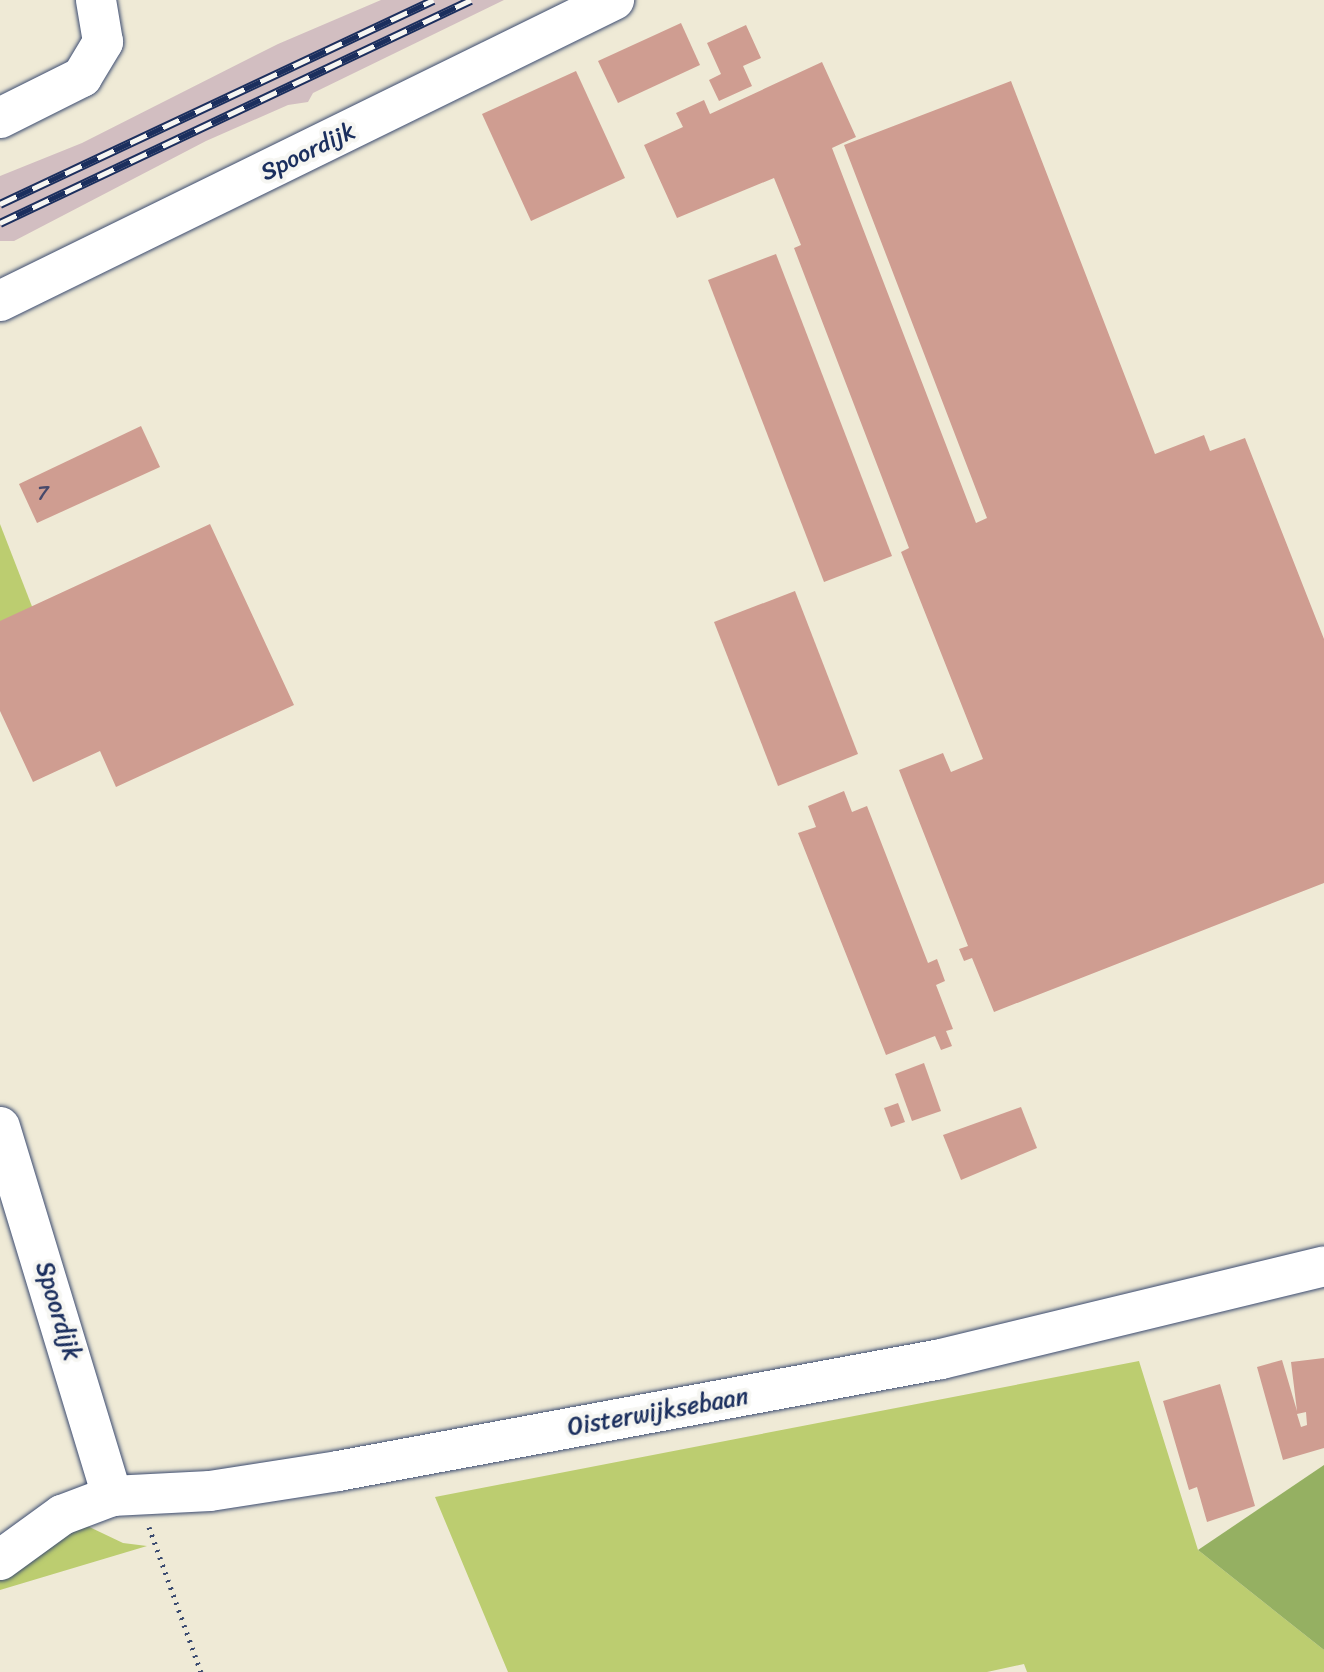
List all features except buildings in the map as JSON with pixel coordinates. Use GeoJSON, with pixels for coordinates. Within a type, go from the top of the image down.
{"type":"FeatureCollection","features":[{"type":"Feature","properties":{"kind":"street"},"geometry":{"type":"LineString","coordinates":[[0,118],[82,77],[103,42],[96,0]]}},
{"type":"Feature","properties":{"kind":"street","name":"Spoordijk"},"geometry":{"type":"LineString","coordinates":[[0,301],[614,0]]}},
{"type":"Feature","properties":{"kind":"street","name":"Spoordijk"},"geometry":{"type":"LineString","coordinates":[[0,1128],[112,1496]]}},
{"type":"Feature","properties":{"kind":"street","name":"Oisterwijksebaan"},"geometry":{"type":"LineString","coordinates":[[0,1560],[62,1515],[112,1496],[210,1491],[338,1471],[910,1365],[1324,1266]]}},
{"type":"Feature","properties":{"kind":"path"},"geometry":{"type":"LineString","coordinates":[[147,1522],[201,1672]]}},
{"type":"Feature","properties":{"kind":"shaded area"},"geometry":{"type":"Polygon","coordinates":[[[381,0],[504,0],[313,93],[308,102],[288,105],[206,141],[14,241],[0,241],[0,176],[82,143],[278,44],[381,0]]]}},
{"type":"Feature","properties":{"kind":"green space"},"geometry":{"type":"Polygon","coordinates":[[[0,524],[52,658],[0,683],[0,524]]]}},
{"type":"Feature","properties":{"kind":"green space"},"geometry":{"type":"Polygon","coordinates":[[[1139,1361],[1198,1550],[1324,1650],[1324,1672],[1027,1672],[1024,1664],[987,1672],[508,1672],[435,1497],[1139,1361]]]}},
{"type":"Feature","properties":{"kind":"green space"},"geometry":{"type":"Polygon","coordinates":[[[1324,1465],[1324,1650],[1198,1550],[1324,1465]]]}},
{"type":"Feature","properties":{"kind":"green space"},"geometry":{"type":"Polygon","coordinates":[[[81,1523],[123,1543],[147,1546],[0,1590],[0,1580],[81,1523]]]}},
{"type":"Feature","properties":{"kind":"railway"},"geometry":{"type":"LineString","coordinates":[[0,204],[433,0]]}},
{"type":"Feature","properties":{"kind":"railway"},"geometry":{"type":"LineString","coordinates":[[0,223],[471,0]]}}]}
